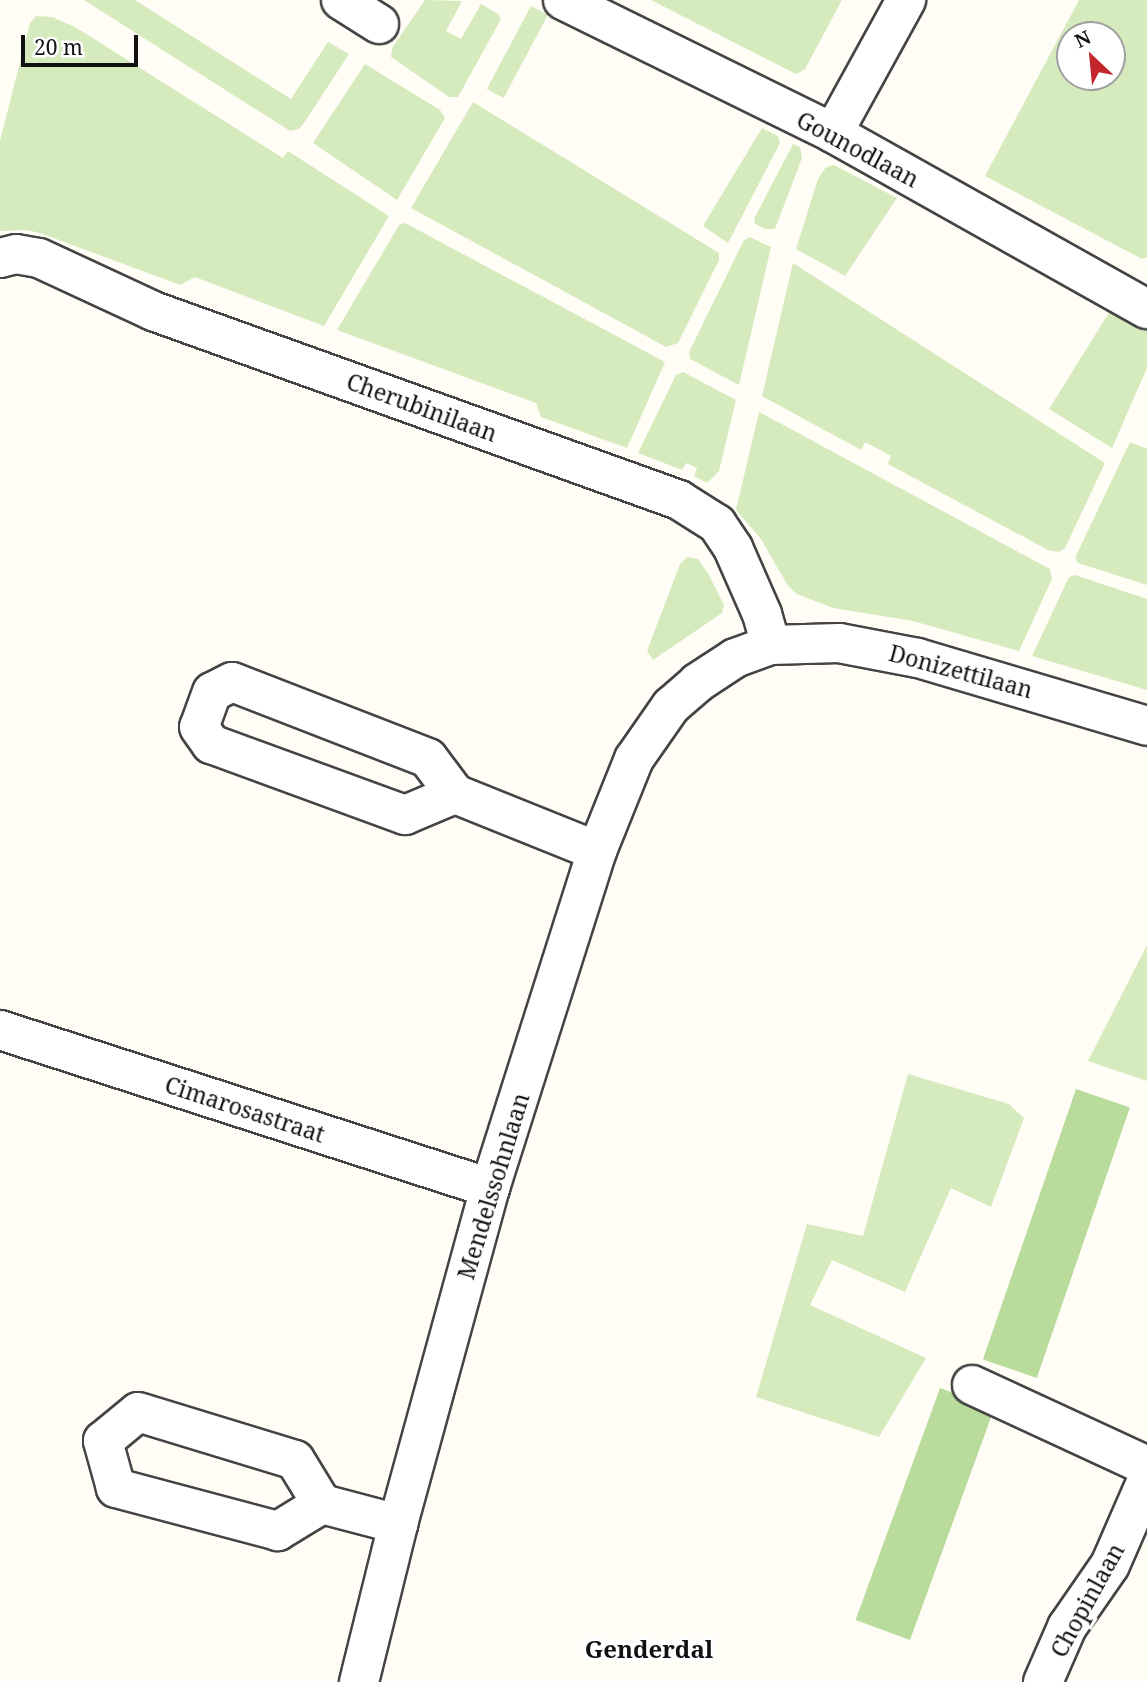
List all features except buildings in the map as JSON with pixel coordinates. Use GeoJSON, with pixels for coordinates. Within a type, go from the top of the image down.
{"type":"FeatureCollection","features":[{"type":"Feature","properties":{"kind":"street"},"geometry":{"type":"LineString","coordinates":[[341,0],[379,24]]}},
{"type":"Feature","properties":{"kind":"street","name":"Gounodlaan"},"geometry":{"type":"LineString","coordinates":[[563,0],[833,133],[1147,309]]}},
{"type":"Feature","properties":{"kind":"street"},"geometry":{"type":"LineString","coordinates":[[833,133],[906,0]]}},
{"type":"Feature","properties":{"kind":"street","name":"Cherubinilaan"},"geometry":{"type":"LineString","coordinates":[[0,258],[16,254],[39,258],[153,311],[679,500],[717,524],[733,548],[762,614],[771,645]]}},
{"type":"Feature","properties":{"kind":"street","name":"Donizettilaan"},"geometry":{"type":"LineString","coordinates":[[771,645],[809,642],[874,648],[1012,684],[1147,726]]}},
{"type":"Feature","properties":{"kind":"street","name":"Mendelssohnlaan"},"geometry":{"type":"LineString","coordinates":[[359,1682],[398,1524],[490,1188],[597,851],[634,759],[671,706],[697,682],[735,658],[771,645]]}},
{"type":"Feature","properties":{"kind":"street"},"geometry":{"type":"LineString","coordinates":[[455,794],[405,815],[211,744],[199,727],[212,692],[232,682],[428,758],[455,794],[597,851]]}},
{"type":"Feature","properties":{"kind":"street","name":"Cimarosastraat"},"geometry":{"type":"LineString","coordinates":[[0,1030],[490,1188]]}},
{"type":"Feature","properties":{"kind":"street"},"geometry":{"type":"LineString","coordinates":[[972,1385],[1147,1466]]}},
{"type":"Feature","properties":{"kind":"street"},"geometry":{"type":"LineString","coordinates":[[322,1504],[278,1531],[116,1488],[103,1440],[138,1412],[295,1460],[322,1504],[398,1524]]}},
{"type":"Feature","properties":{"kind":"street","name":"Chopinlaan"},"geometry":{"type":"LineString","coordinates":[[1043,1682],[1067,1627],[1110,1565],[1147,1480]]}},
{"type":"Feature","properties":{"kind":"green space"},"geometry":{"type":"Polygon","coordinates":[[[84,0],[135,0],[291,99],[328,42],[349,54],[304,123],[299,129],[290,131],[84,0]]]}},
{"type":"Feature","properties":{"kind":"green space"},"geometry":{"type":"Polygon","coordinates":[[[425,0],[462,1],[446,31],[461,39],[481,4],[498,14],[501,19],[458,97],[449,97],[391,57],[392,48],[425,0]]]}},
{"type":"Feature","properties":{"kind":"green space"},"geometry":{"type":"Polygon","coordinates":[[[651,0],[842,0],[805,69],[796,74],[651,0]]]}},
{"type":"Feature","properties":{"kind":"green space"},"geometry":{"type":"Polygon","coordinates":[[[1079,0],[1147,0],[1147,257],[1142,259],[985,176],[1056,43],[1056,91],[1126,91],[1126,21],[1068,21],[1079,0]]]}},
{"type":"Feature","properties":{"kind":"green space"},"geometry":{"type":"Polygon","coordinates":[[[531,6],[548,15],[504,98],[487,89],[531,6]]]}},
{"type":"Feature","properties":{"kind":"green space"},"geometry":{"type":"Polygon","coordinates":[[[36,16],[52,17],[75,27],[283,158],[288,151],[389,216],[324,326],[195,277],[180,285],[40,233],[26,230],[0,231],[0,141],[30,23],[36,16]]]}},
{"type":"Feature","properties":{"kind":"green space"},"geometry":{"type":"Polygon","coordinates":[[[365,64],[440,110],[445,118],[397,200],[313,143],[365,64]]]}},
{"type":"Feature","properties":{"kind":"green space"},"geometry":{"type":"Polygon","coordinates":[[[473,102],[719,253],[719,260],[678,343],[666,347],[411,208],[473,102]]]}},
{"type":"Feature","properties":{"kind":"green space"},"geometry":{"type":"Polygon","coordinates":[[[762,128],[778,136],[780,143],[728,243],[703,226],[762,128]]]}},
{"type":"Feature","properties":{"kind":"green space"},"geometry":{"type":"Polygon","coordinates":[[[793,144],[800,147],[802,158],[775,229],[765,229],[754,223],[755,217],[793,144]]]}},
{"type":"Feature","properties":{"kind":"green space"},"geometry":{"type":"Polygon","coordinates":[[[834,165],[897,198],[845,276],[796,249],[818,179],[826,167],[834,165]]]}},
{"type":"Feature","properties":{"kind":"green space"},"geometry":{"type":"Polygon","coordinates":[[[405,223],[665,362],[627,448],[541,417],[536,403],[337,330],[399,225],[405,223]]]}},
{"type":"Feature","properties":{"kind":"green space"},"geometry":{"type":"Polygon","coordinates":[[[750,237],[771,247],[739,385],[690,359],[689,352],[744,240],[750,237]]]}},
{"type":"Feature","properties":{"kind":"green space"},"geometry":{"type":"Polygon","coordinates":[[[793,263],[1105,463],[1065,548],[1059,552],[1048,550],[888,464],[891,456],[865,442],[861,450],[762,396],[793,263]]]}},
{"type":"Feature","properties":{"kind":"green space"},"geometry":{"type":"Polygon","coordinates":[[[1110,311],[1147,330],[1147,368],[1112,448],[1049,409],[1110,311]]]}},
{"type":"Feature","properties":{"kind":"green space"},"geometry":{"type":"Polygon","coordinates":[[[683,372],[736,400],[719,471],[707,483],[694,476],[697,468],[686,463],[682,470],[638,453],[676,375],[683,372]]]}},
{"type":"Feature","properties":{"kind":"green space"},"geometry":{"type":"Polygon","coordinates":[[[759,412],[1050,569],[1052,579],[1019,651],[913,621],[833,608],[797,594],[788,586],[761,539],[736,510],[759,412]]]}},
{"type":"Feature","properties":{"kind":"green space"},"geometry":{"type":"Polygon","coordinates":[[[1130,442],[1147,449],[1147,585],[1078,563],[1075,558],[1130,442]]]}},
{"type":"Feature","properties":{"kind":"green space"},"geometry":{"type":"Polygon","coordinates":[[[687,557],[698,559],[709,575],[724,605],[722,613],[653,660],[647,651],[680,564],[687,557]]]}},
{"type":"Feature","properties":{"kind":"green space"},"geometry":{"type":"Polygon","coordinates":[[[1075,575],[1147,599],[1147,690],[1032,656],[1069,577],[1075,575]]]}},
{"type":"Feature","properties":{"kind":"green space"},"geometry":{"type":"Polygon","coordinates":[[[1147,945],[1147,1081],[1088,1061],[1147,945]]]}},
{"type":"Feature","properties":{"kind":"green space"},"geometry":{"type":"Polygon","coordinates":[[[908,1074],[1009,1104],[1024,1118],[991,1207],[951,1188],[905,1292],[832,1260],[810,1305],[926,1358],[879,1437],[756,1397],[807,1224],[863,1236],[908,1074]]]}},
{"type":"Feature","properties":{"kind":"green space"},"geometry":{"type":"Polygon","coordinates":[[[1076,1089],[1130,1108],[1037,1378],[983,1359],[1076,1089]]]}},
{"type":"Feature","properties":{"kind":"green space"},"geometry":{"type":"Polygon","coordinates":[[[940,1388],[995,1408],[910,1640],[856,1620],[940,1388]]]}},
{"type":"Feature","properties":{"kind":"district","name":"Genderdal"},"geometry":{"type":"Point","coordinates":[649,1649]}}]}
